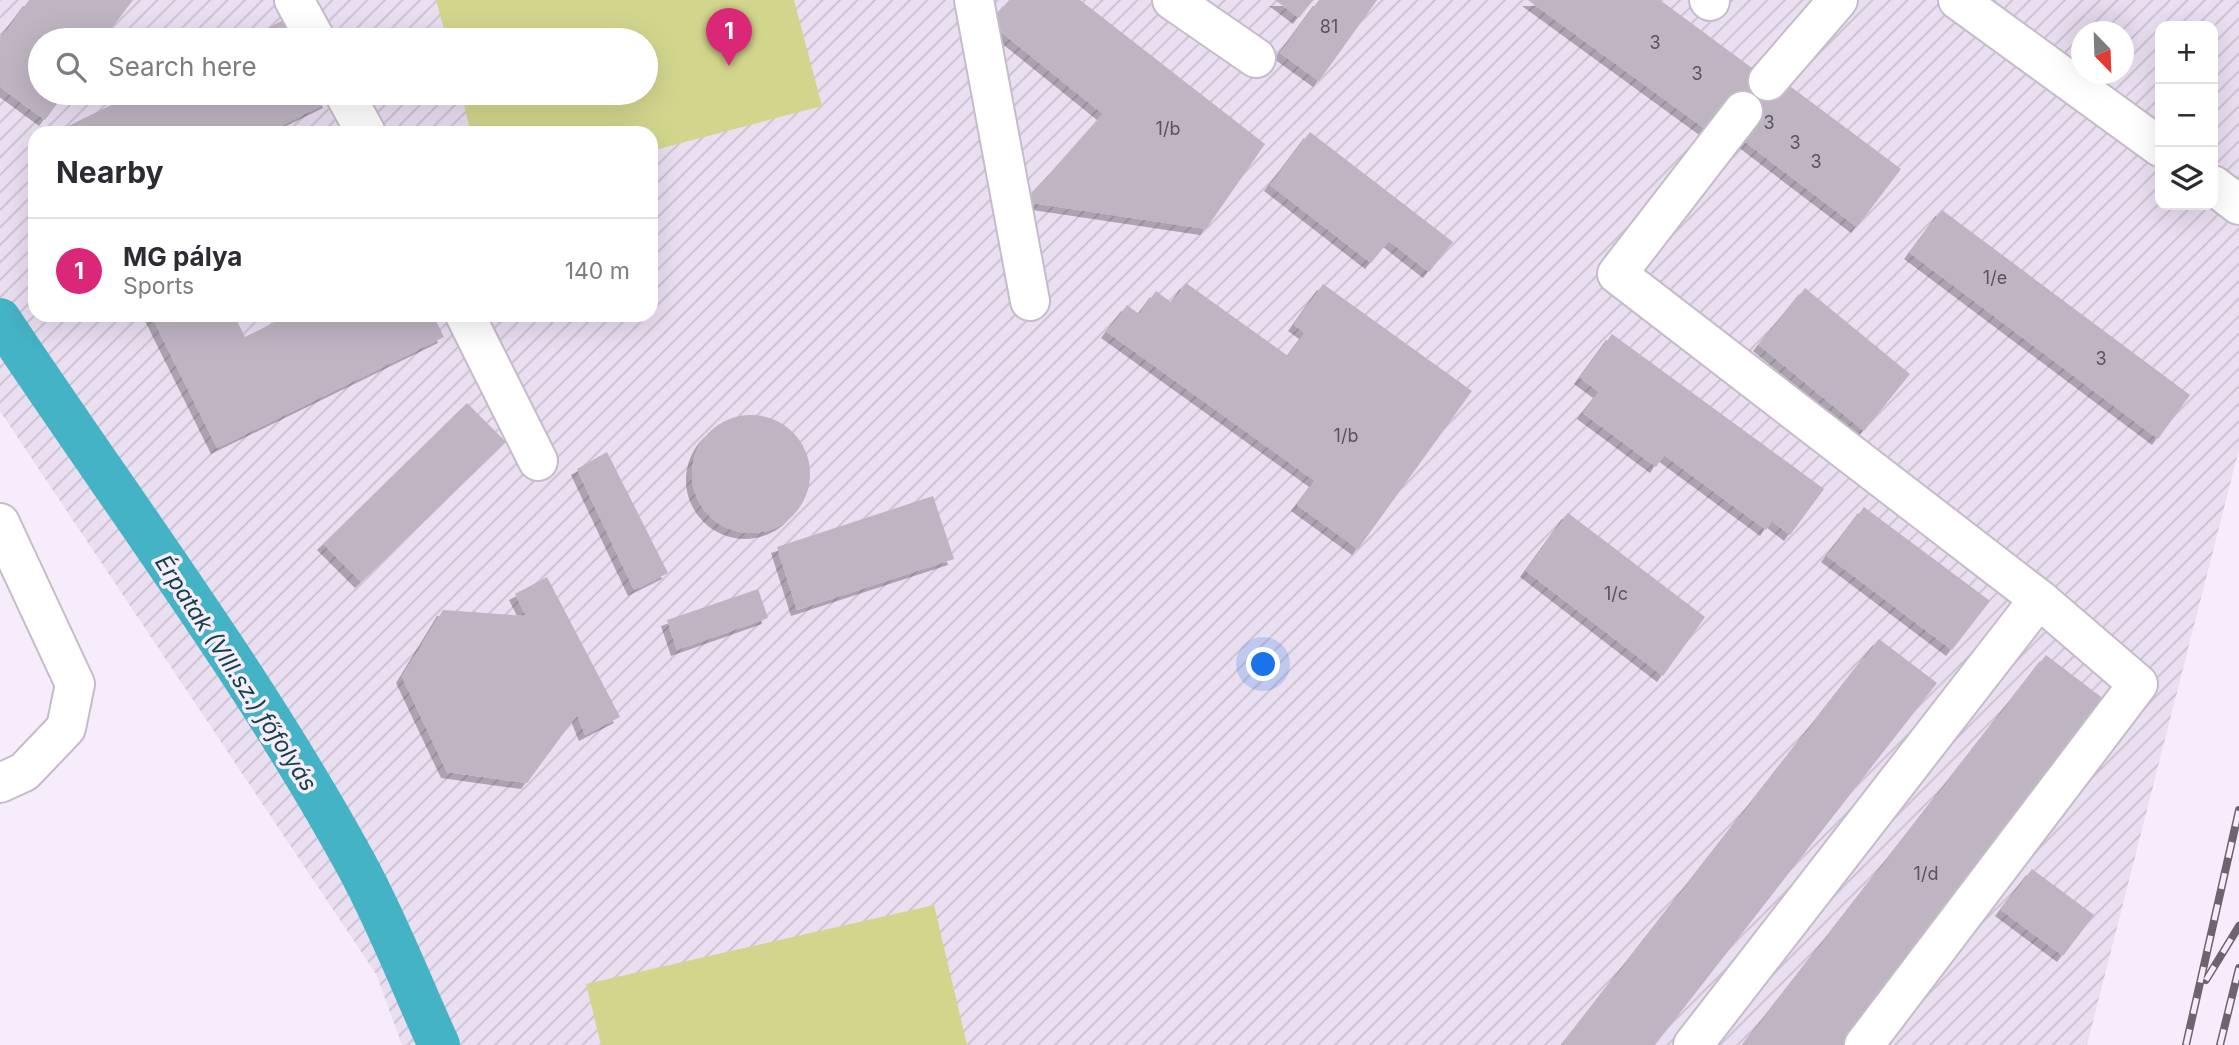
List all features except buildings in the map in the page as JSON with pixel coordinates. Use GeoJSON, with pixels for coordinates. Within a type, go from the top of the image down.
{"type":"FeatureCollection","features":[{"type":"Feature","properties":{"kind":"street"},"geometry":{"type":"LineString","coordinates":[[294,0],[309,28]]}},
{"type":"Feature","properties":{"kind":"street"},"geometry":{"type":"LineString","coordinates":[[974,0],[1030,301]]}},
{"type":"Feature","properties":{"kind":"street"},"geometry":{"type":"LineString","coordinates":[[1172,0],[1256,58]]}},
{"type":"Feature","properties":{"kind":"street"},"geometry":{"type":"LineString","coordinates":[[1768,81],[1838,0]]}},
{"type":"Feature","properties":{"kind":"street"},"geometry":{"type":"LineString","coordinates":[[1958,0],[2155,143]]}},
{"type":"Feature","properties":{"kind":"street"},"geometry":{"type":"LineString","coordinates":[[351,105],[362,126]]}},
{"type":"Feature","properties":{"kind":"street"},"geometry":{"type":"LineString","coordinates":[[1743,111],[1617,274],[2039,600],[2138,684],[1864,1045]]}},
{"type":"Feature","properties":{"kind":"street"},"geometry":{"type":"LineString","coordinates":[[2218,189],[2239,205]]}},
{"type":"Feature","properties":{"kind":"street"},"geometry":{"type":"LineString","coordinates":[[468,322],[538,461]]}},
{"type":"Feature","properties":{"kind":"street"},"geometry":{"type":"LineString","coordinates":[[0,523],[75,684],[66,728],[24,772],[0,783]]}},
{"type":"Feature","properties":{"kind":"street"},"geometry":{"type":"LineString","coordinates":[[1693,1045],[2039,600]]}},
{"type":"Feature","properties":{"kind":"shaded area"},"geometry":{"type":"Polygon","coordinates":[[[0,0],[2239,0],[2239,449],[2087,1045],[402,1045],[376,974],[0,411],[0,0]]]}},
{"type":"Feature","properties":{"kind":"green space"},"geometry":{"type":"Polygon","coordinates":[[[436,0],[794,0],[822,106],[658,149],[658,126],[469,126],[464,105],[658,105],[658,28],[444,28],[436,0]]]}},
{"type":"Feature","properties":{"kind":"green space"},"geometry":{"type":"Polygon","coordinates":[[[934,905],[967,1045],[601,1045],[586,984],[934,905]]]}},
{"type":"Feature","properties":{"kind":"waterway","name":"Érpatak (VIII.sz.) főfolyás"},"geometry":{"type":"LineString","coordinates":[[0,319],[185,589],[317,795],[368,888],[439,1045]]}},
{"type":"Feature","properties":{"kind":"railway"},"geometry":{"type":"LineString","coordinates":[[2186,1045],[2239,810]]}},
{"type":"Feature","properties":{"kind":"railway"},"geometry":{"type":"LineString","coordinates":[[2206,980],[2239,926]]}},
{"type":"Feature","properties":{"kind":"railway"},"geometry":{"type":"LineString","coordinates":[[2220,1045],[2239,968]]}},
{"type":"Feature","properties":{"kind":"place","name":"MG pálya"},"geometry":{"type":"Point","coordinates":[729,66]}}]}
